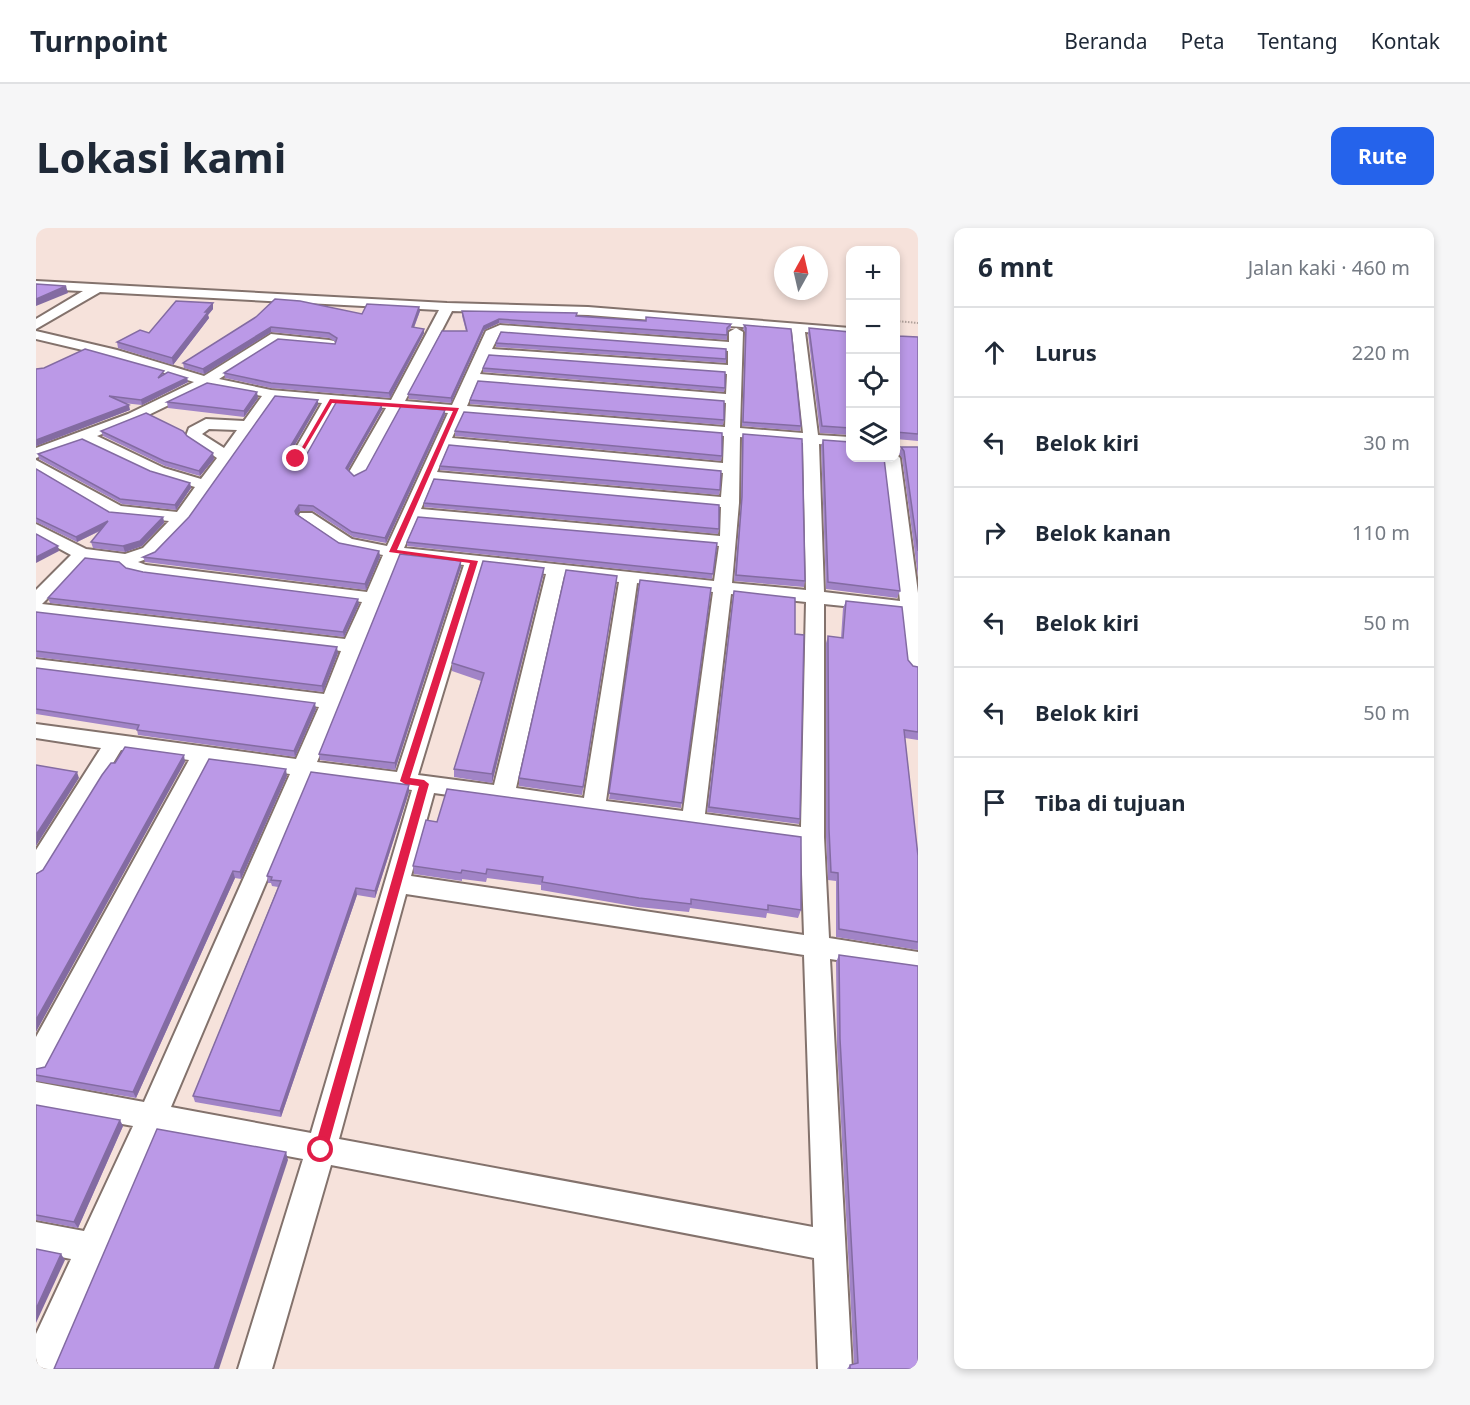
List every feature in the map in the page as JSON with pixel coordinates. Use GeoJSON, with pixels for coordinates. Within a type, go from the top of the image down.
{"type":"FeatureCollection","features":[{"type":"Feature","properties":{"kind":"street"},"geometry":{"type":"LineString","coordinates":[[36,285],[447,307],[588,311],[846,332]]}},
{"type":"Feature","properties":{"kind":"street"},"geometry":{"type":"LineString","coordinates":[[36,325],[96,289]]}},
{"type":"Feature","properties":{"kind":"street"},"geometry":{"type":"LineString","coordinates":[[356,474],[442,321],[447,307]]}},
{"type":"Feature","properties":{"kind":"street"},"geometry":{"type":"LineString","coordinates":[[693,821],[728,542],[736,322]]}},
{"type":"Feature","properties":{"kind":"street"},"geometry":{"type":"LineString","coordinates":[[38,1369],[152,1117],[332,702],[352,646],[493,331],[498,329],[735,347]]}},
{"type":"Feature","properties":{"kind":"street"},"geometry":{"type":"LineString","coordinates":[[798,329],[811,439],[815,596],[812,837],[835,1369]]}},
{"type":"Feature","properties":{"kind":"street"},"geometry":{"type":"LineString","coordinates":[[36,334],[112,353],[206,381],[271,394],[846,442]]}},
{"type":"Feature","properties":{"kind":"street"},"geometry":{"type":"LineString","coordinates":[[36,453],[133,417],[206,381],[276,337],[329,344]]}},
{"type":"Feature","properties":{"kind":"street"},"geometry":{"type":"LineString","coordinates":[[482,352],[733,370]]}},
{"type":"Feature","properties":{"kind":"street"},"geometry":{"type":"LineString","coordinates":[[471,378],[735,399]]}},
{"type":"Feature","properties":{"kind":"street"},"geometry":{"type":"LineString","coordinates":[[36,529],[82,554],[126,560],[154,549],[182,517],[271,394]]}},
{"type":"Feature","properties":{"kind":"street"},"geometry":{"type":"LineString","coordinates":[[295,464],[330,400]]}},
{"type":"Feature","properties":{"kind":"street"},"geometry":{"type":"LineString","coordinates":[[225,456],[194,436],[194,430],[206,424],[246,426]]}},
{"type":"Feature","properties":{"kind":"street"},"geometry":{"type":"LineString","coordinates":[[83,435],[158,471],[205,485]]}},
{"type":"Feature","properties":{"kind":"street"},"geometry":{"type":"LineString","coordinates":[[442,442],[732,469]]}},
{"type":"Feature","properties":{"kind":"street"},"geometry":{"type":"LineString","coordinates":[[899,462],[918,667]]}},
{"type":"Feature","properties":{"kind":"street"},"geometry":{"type":"LineString","coordinates":[[36,465],[117,511],[182,517]]}},
{"type":"Feature","properties":{"kind":"street"},"geometry":{"type":"LineString","coordinates":[[428,476],[731,503]]}},
{"type":"Feature","properties":{"kind":"street"},"geometry":{"type":"LineString","coordinates":[[411,513],[728,542]]}},
{"type":"Feature","properties":{"kind":"street"},"geometry":{"type":"LineString","coordinates":[[306,518],[347,543],[393,552],[914,608]]}},
{"type":"Feature","properties":{"kind":"street"},"geometry":{"type":"LineString","coordinates":[[36,600],[82,554]]}},
{"type":"Feature","properties":{"kind":"street"},"geometry":{"type":"LineString","coordinates":[[126,560],[134,567],[144,570],[374,598]]}},
{"type":"Feature","properties":{"kind":"street"},"geometry":{"type":"LineString","coordinates":[[255,1369],[321,1150],[395,883],[415,782],[474,561]]}},
{"type":"Feature","properties":{"kind":"street"},"geometry":{"type":"LineString","coordinates":[[503,794],[556,570]]}},
{"type":"Feature","properties":{"kind":"street"},"geometry":{"type":"LineString","coordinates":[[594,807],[629,578]]}},
{"type":"Feature","properties":{"kind":"street"},"geometry":{"type":"LineString","coordinates":[[36,609],[352,646]]}},
{"type":"Feature","properties":{"kind":"street"},"geometry":{"type":"LineString","coordinates":[[36,665],[332,702]]}},
{"type":"Feature","properties":{"kind":"street"},"geometry":{"type":"LineString","coordinates":[[36,731],[203,756],[415,782],[812,837]]}},
{"type":"Feature","properties":{"kind":"street"},"geometry":{"type":"LineString","coordinates":[[36,870],[115,743]]}},
{"type":"Feature","properties":{"kind":"street"},"geometry":{"type":"LineString","coordinates":[[36,1063],[203,756]]}},
{"type":"Feature","properties":{"kind":"street"},"geometry":{"type":"LineString","coordinates":[[395,883],[918,962]]}},
{"type":"Feature","properties":{"kind":"street"},"geometry":{"type":"LineString","coordinates":[[36,1095],[828,1245]]}},
{"type":"Feature","properties":{"kind":"street"},"geometry":{"type":"LineString","coordinates":[[36,1237],[93,1248]]}},
{"type":"Feature","properties":{"kind":"path"},"geometry":{"type":"LineString","coordinates":[[900,321],[918,323]]}},
{"type":"Feature","properties":{"kind":"building"},"geometry":{"type":"Polygon","coordinates":[[[36,284],[66,286],[36,299],[36,284]]]}},
{"type":"Feature","properties":{"kind":"building"},"geometry":{"type":"Polygon","coordinates":[[[275,299],[300,301],[362,314],[367,304],[419,307],[412,327],[424,329],[389,393],[271,383],[224,373],[278,339],[335,344],[337,338],[329,333],[271,327],[203,369],[183,363],[256,317],[275,299]]]}},
{"type":"Feature","properties":{"kind":"building"},"geometry":{"type":"Polygon","coordinates":[[[176,301],[213,303],[172,358],[117,342],[140,330],[149,333],[176,301]]]}},
{"type":"Feature","properties":{"kind":"building"},"geometry":{"type":"Polygon","coordinates":[[[462,311],[577,313],[576,316],[646,321],[646,317],[731,324],[727,328],[727,335],[499,319],[484,326],[451,398],[408,394],[442,331],[467,331],[462,311]]]}},
{"type":"Feature","properties":{"kind":"building"},"geometry":{"type":"Polygon","coordinates":[[[744,325],[791,329],[801,426],[743,422],[746,328],[744,325]]]}},
{"type":"Feature","properties":{"kind":"building"},"geometry":{"type":"Polygon","coordinates":[[[809,328],[846,332],[846,428],[822,426],[809,328]]]}},
{"type":"Feature","properties":{"kind":"building"},"geometry":{"type":"Polygon","coordinates":[[[501,332],[726,349],[726,359],[496,343],[501,332]]]}},
{"type":"Feature","properties":{"kind":"building"},"geometry":{"type":"Polygon","coordinates":[[[900,336],[918,337],[918,434],[900,432],[900,336]]]}},
{"type":"Feature","properties":{"kind":"building"},"geometry":{"type":"Polygon","coordinates":[[[85,349],[164,371],[158,378],[168,372],[187,378],[141,400],[109,396],[129,405],[36,440],[36,369],[44,368],[85,349]]]}},
{"type":"Feature","properties":{"kind":"building"},"geometry":{"type":"Polygon","coordinates":[[[489,355],[725,372],[725,388],[483,368],[489,355]]]}},
{"type":"Feature","properties":{"kind":"building"},"geometry":{"type":"Polygon","coordinates":[[[478,381],[724,401],[724,420],[470,400],[478,381]]]}},
{"type":"Feature","properties":{"kind":"building"},"geometry":{"type":"Polygon","coordinates":[[[207,383],[257,392],[244,411],[167,402],[207,383]]]}},
{"type":"Feature","properties":{"kind":"building"},"geometry":{"type":"Polygon","coordinates":[[[275,396],[318,400],[284,457],[293,465],[304,459],[337,401],[382,405],[346,468],[354,476],[366,470],[401,406],[445,410],[385,538],[352,532],[313,506],[299,505],[295,511],[296,514],[339,543],[379,551],[365,584],[143,557],[155,552],[189,517],[275,396]]]}},
{"type":"Feature","properties":{"kind":"building"},"geometry":{"type":"Polygon","coordinates":[[[464,412],[722,433],[722,456],[455,431],[464,412]]]}},
{"type":"Feature","properties":{"kind":"building"},"geometry":{"type":"Polygon","coordinates":[[[146,413],[183,431],[213,453],[199,471],[164,461],[101,431],[146,413]]]}},
{"type":"Feature","properties":{"kind":"building"},"geometry":{"type":"Polygon","coordinates":[[[743,434],[802,439],[805,581],[736,575],[742,497],[743,434]]]}},
{"type":"Feature","properties":{"kind":"building"},"geometry":{"type":"Polygon","coordinates":[[[82,439],[150,471],[190,483],[175,505],[120,499],[38,454],[82,439]]]}},
{"type":"Feature","properties":{"kind":"building"},"geometry":{"type":"Polygon","coordinates":[[[823,440],[846,442],[846,462],[884,462],[900,591],[828,582],[823,440]]]}},
{"type":"Feature","properties":{"kind":"building"},"geometry":{"type":"Polygon","coordinates":[[[449,445],[721,471],[720,490],[440,466],[449,445]]]}},
{"type":"Feature","properties":{"kind":"building"},"geometry":{"type":"Polygon","coordinates":[[[901,447],[918,447],[918,551],[904,451],[901,447]]]}},
{"type":"Feature","properties":{"kind":"building"},"geometry":{"type":"Polygon","coordinates":[[[36,469],[109,512],[163,517],[140,541],[123,546],[91,542],[108,521],[76,537],[36,518],[36,469]]]}},
{"type":"Feature","properties":{"kind":"building"},"geometry":{"type":"Polygon","coordinates":[[[434,479],[719,505],[719,529],[424,503],[434,479]]]}},
{"type":"Feature","properties":{"kind":"building"},"geometry":{"type":"Polygon","coordinates":[[[418,517],[717,543],[713,574],[407,542],[418,517]]]}},
{"type":"Feature","properties":{"kind":"building"},"geometry":{"type":"Polygon","coordinates":[[[36,534],[58,546],[36,557],[36,534]]]}},
{"type":"Feature","properties":{"kind":"building"},"geometry":{"type":"Polygon","coordinates":[[[400,554],[461,561],[395,763],[319,754],[400,554]]]}},
{"type":"Feature","properties":{"kind":"building"},"geometry":{"type":"Polygon","coordinates":[[[85,558],[119,562],[126,568],[143,572],[358,599],[343,632],[48,598],[85,558]]]}},
{"type":"Feature","properties":{"kind":"building"},"geometry":{"type":"Polygon","coordinates":[[[483,561],[544,568],[492,774],[454,769],[484,673],[452,663],[483,561]]]}},
{"type":"Feature","properties":{"kind":"building"},"geometry":{"type":"Polygon","coordinates":[[[566,570],[617,576],[583,787],[519,778],[566,570]]]}},
{"type":"Feature","properties":{"kind":"building"},"geometry":{"type":"Polygon","coordinates":[[[640,580],[711,588],[682,803],[609,793],[640,580]]]}},
{"type":"Feature","properties":{"kind":"building"},"geometry":{"type":"Polygon","coordinates":[[[734,591],[795,598],[795,634],[804,635],[800,819],[709,807],[734,591]]]}},
{"type":"Feature","properties":{"kind":"building"},"geometry":{"type":"Polygon","coordinates":[[[846,601],[902,607],[908,660],[913,666],[918,667],[918,732],[904,730],[918,856],[918,942],[839,929],[838,873],[831,872],[829,829],[828,636],[843,638],[846,601]]]}},
{"type":"Feature","properties":{"kind":"building"},"geometry":{"type":"Polygon","coordinates":[[[36,612],[337,647],[322,686],[36,651],[36,612]]]}},
{"type":"Feature","properties":{"kind":"building"},"geometry":{"type":"Polygon","coordinates":[[[36,668],[315,703],[294,751],[137,730],[139,725],[36,709],[36,668]]]}},
{"type":"Feature","properties":{"kind":"building"},"geometry":{"type":"Polygon","coordinates":[[[125,747],[184,755],[36,1020],[36,874],[43,870],[102,775],[111,763],[115,763],[125,747]]]}},
{"type":"Feature","properties":{"kind":"building"},"geometry":{"type":"Polygon","coordinates":[[[209,759],[286,769],[240,872],[233,871],[133,1092],[36,1075],[36,1069],[45,1067],[209,759]]]}},
{"type":"Feature","properties":{"kind":"building"},"geometry":{"type":"Polygon","coordinates":[[[36,765],[77,772],[36,835],[36,765]]]}},
{"type":"Feature","properties":{"kind":"building"},"geometry":{"type":"Polygon","coordinates":[[[311,772],[409,785],[375,891],[356,888],[280,1111],[193,1096],[281,881],[271,880],[272,877],[267,876],[311,772]]]}},
{"type":"Feature","properties":{"kind":"building"},"geometry":{"type":"Polygon","coordinates":[[[447,789],[801,837],[801,910],[768,905],[768,910],[691,899],[691,904],[542,882],[543,877],[487,869],[486,874],[462,870],[461,873],[413,866],[426,820],[437,822],[447,789]]]}},
{"type":"Feature","properties":{"kind":"building"},"geometry":{"type":"Polygon","coordinates":[[[839,955],[918,966],[918,1369],[850,1369],[850,1365],[858,1363],[840,1039],[839,955]]]}},
{"type":"Feature","properties":{"kind":"building"},"geometry":{"type":"Polygon","coordinates":[[[36,1105],[120,1120],[74,1222],[36,1215],[36,1105]]]}},
{"type":"Feature","properties":{"kind":"building"},"geometry":{"type":"Polygon","coordinates":[[[157,1129],[286,1152],[214,1369],[54,1369],[157,1129]]]}},
{"type":"Feature","properties":{"kind":"building"},"geometry":{"type":"Polygon","coordinates":[[[36,1249],[61,1254],[36,1309],[36,1249]]]}},
{"type":"Feature","properties":{"kind":"route"},"geometry":{"type":"LineString","coordinates":[[296,459],[330,400],[457,409],[393,552],[474,561],[405,781],[424,784],[321,1150]]}}]}
